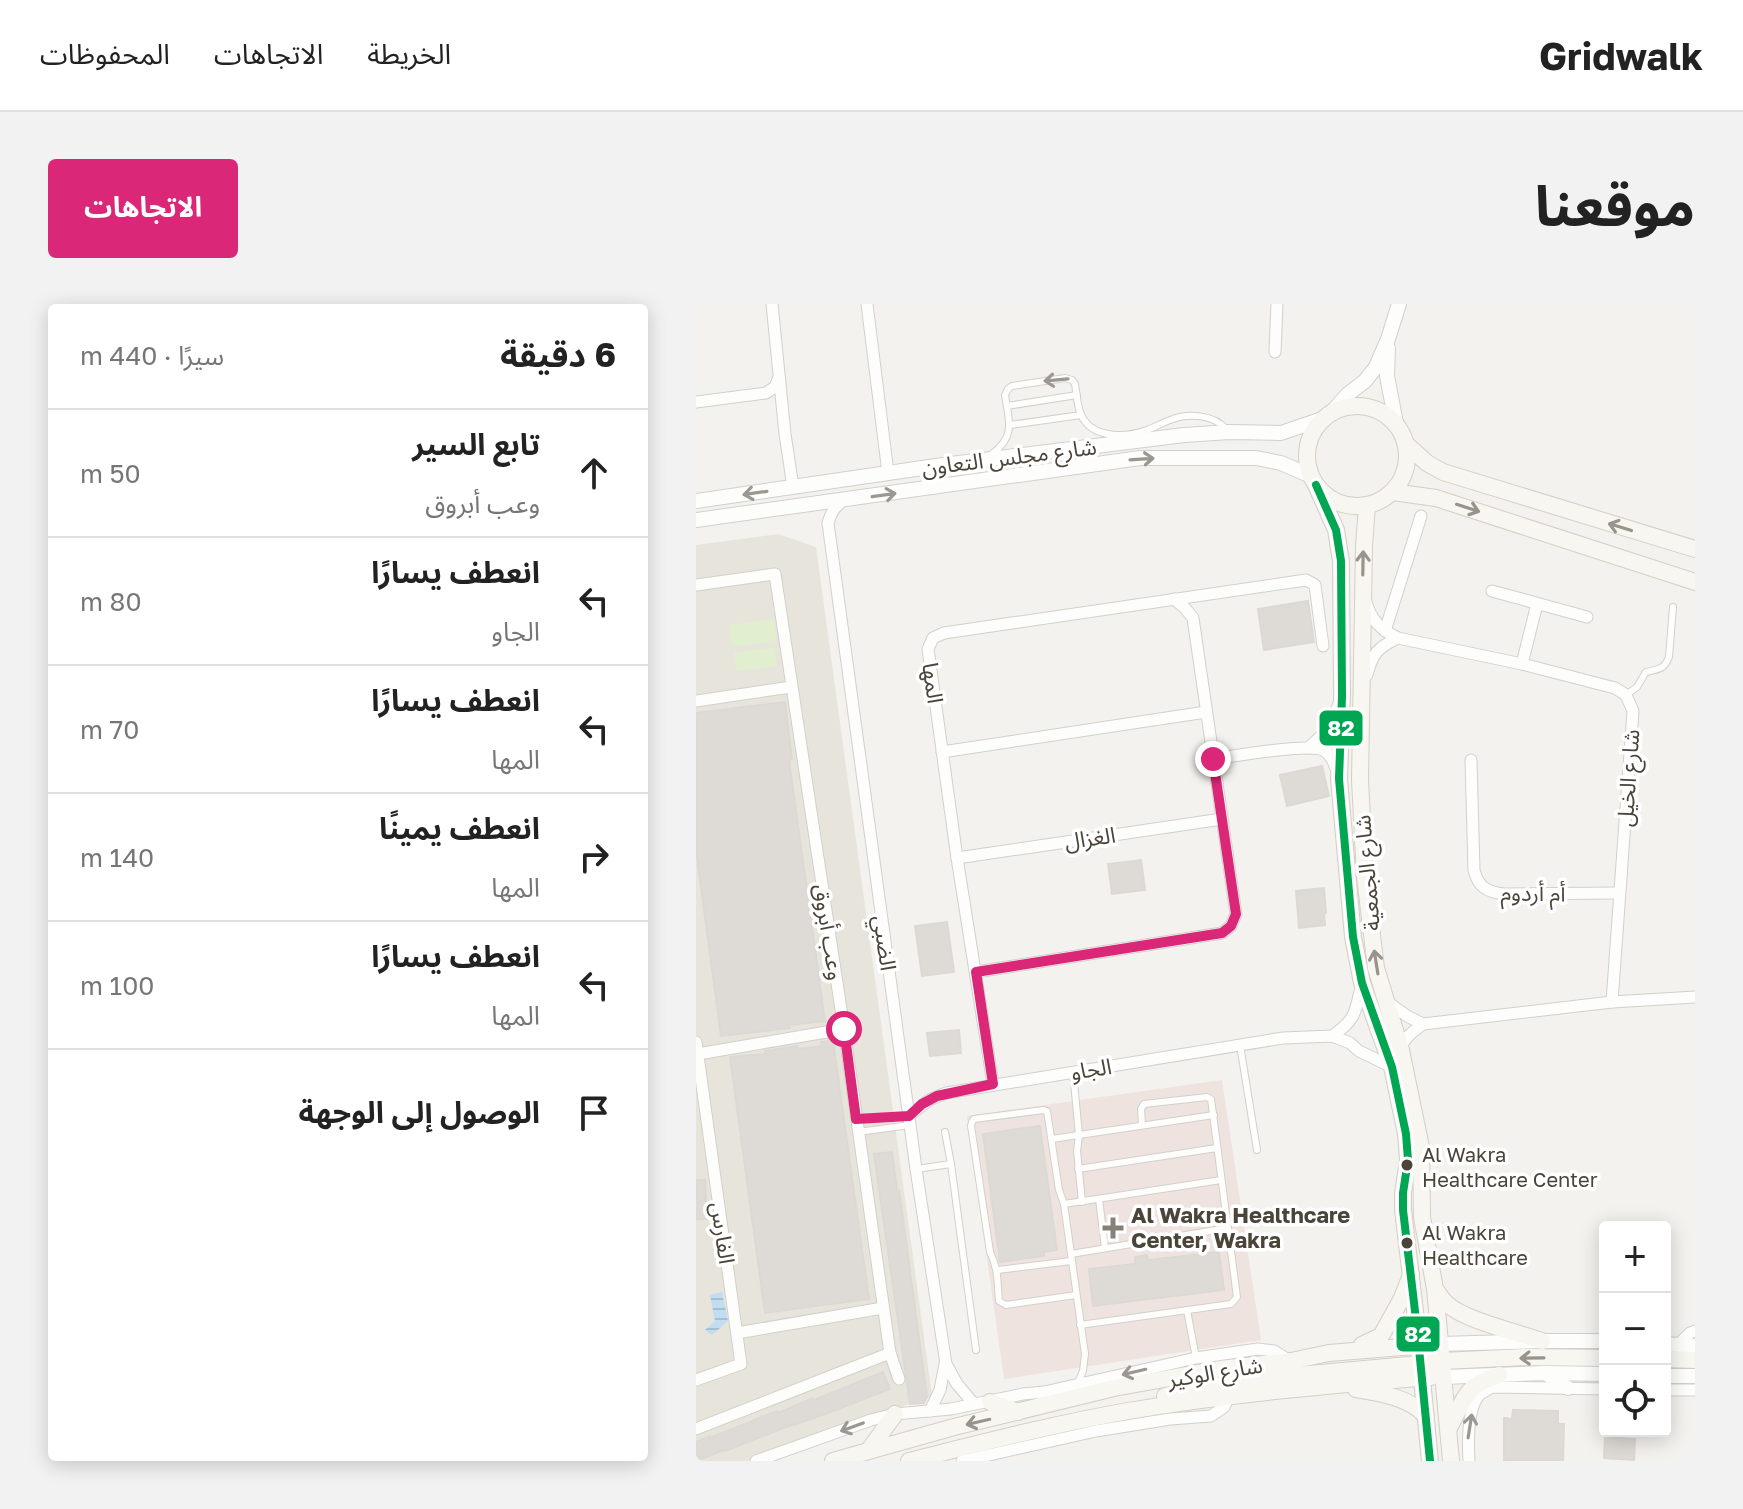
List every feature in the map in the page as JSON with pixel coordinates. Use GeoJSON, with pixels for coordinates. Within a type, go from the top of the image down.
{"type":"FeatureCollection","features":[{"type":"Feature","properties":{"kind":"main road"},"geometry":{"type":"LineString","coordinates":[[1350,406],[1367,406],[1383,412],[1396,423],[1407,445],[1408,462],[1403,478],[1393,492],[1367,505],[1353,506],[1338,503],[1313,480],[1307,461],[1307,446],[1312,432],[1327,415],[1350,406]]}},
{"type":"Feature","properties":{"kind":"main road"},"geometry":{"type":"LineString","coordinates":[[1407,445],[1427,463],[1443,472],[1695,549]]}},
{"type":"Feature","properties":{"kind":"main road","name":"شارع الجمعية"},"geometry":{"type":"LineString","coordinates":[[1313,480],[1336,530],[1341,561],[1339,779],[1353,937],[1362,983],[1392,1067],[1406,1134],[1408,1160],[1403,1210],[1411,1274],[1432,1361]]}},
{"type":"Feature","properties":{"kind":"main road"},"geometry":{"type":"LineString","coordinates":[[1393,492],[1436,498],[1695,582]]}},
{"type":"Feature","properties":{"kind":"main road","name":"شارع الجمعية"},"geometry":{"type":"LineString","coordinates":[[1367,505],[1360,780],[1365,877],[1376,968],[1401,1050],[1421,1147],[1422,1217],[1435,1289],[1432,1361]]}},
{"type":"Feature","properties":{"kind":"main road"},"geometry":{"type":"LineString","coordinates":[[1329,1353],[1366,1345],[1381,1336],[1411,1274]]}},
{"type":"Feature","properties":{"kind":"main road"},"geometry":{"type":"LineString","coordinates":[[1435,1289],[1453,1308],[1542,1341]]}},
{"type":"Feature","properties":{"kind":"main road","name":"شارع الوكير"},"geometry":{"type":"LineString","coordinates":[[833,1461],[954,1427],[1114,1388],[1220,1369],[1329,1353],[1432,1361]]}},
{"type":"Feature","properties":{"kind":"main road"},"geometry":{"type":"LineString","coordinates":[[1048,1426],[1132,1402],[1227,1384],[1432,1361],[1599,1358]]}},
{"type":"Feature","properties":{"kind":"main road"},"geometry":{"type":"LineString","coordinates":[[1671,1359],[1695,1360]]}},
{"type":"Feature","properties":{"kind":"main road"},"geometry":{"type":"LineString","coordinates":[[1430,1461],[1426,1425],[1432,1361]]}},
{"type":"Feature","properties":{"kind":"main road"},"geometry":{"type":"LineString","coordinates":[[1432,1361],[1449,1429],[1451,1461]]}},
{"type":"Feature","properties":{"kind":"main road","name":"شارع الوكير"},"geometry":{"type":"LineString","coordinates":[[909,1461],[1048,1426],[1129,1411],[1331,1384],[1432,1361]]}},
{"type":"Feature","properties":{"kind":"main road"},"geometry":{"type":"LineString","coordinates":[[1449,1429],[1465,1394],[1482,1381],[1499,1375]]}},
{"type":"Feature","properties":{"kind":"main road"},"geometry":{"type":"LineString","coordinates":[[1331,1384],[1370,1391],[1411,1404],[1426,1425]]}},
{"type":"Feature","properties":{"kind":"main road"},"geometry":{"type":"LineString","coordinates":[[982,1403],[1020,1412]]}},
{"type":"Feature","properties":{"kind":"main road"},"geometry":{"type":"LineString","coordinates":[[869,1450],[895,1414]]}},
{"type":"Feature","properties":{"kind":"street"},"geometry":{"type":"LineString","coordinates":[[772,304],[793,487]]}},
{"type":"Feature","properties":{"kind":"street"},"geometry":{"type":"LineString","coordinates":[[867,304],[888,473]]}},
{"type":"Feature","properties":{"kind":"street"},"geometry":{"type":"LineString","coordinates":[[1275,352],[1277,304]]}},
{"type":"Feature","properties":{"kind":"street"},"geometry":{"type":"LineString","coordinates":[[1327,415],[1376,367],[1399,304]]}},
{"type":"Feature","properties":{"kind":"street"},"geometry":{"type":"LineString","coordinates":[[1388,339],[1387,376],[1396,423]]}},
{"type":"Feature","properties":{"kind":"street"},"geometry":{"type":"LineString","coordinates":[[696,402],[766,393],[775,387],[779,376]]}},
{"type":"Feature","properties":{"kind":"street","name":"شارع مجلس التعاون"},"geometry":{"type":"LineString","coordinates":[[696,501],[1184,435],[1281,433],[1327,415]]}},
{"type":"Feature","properties":{"kind":"street","name":"شارع مجلس التعاون"},"geometry":{"type":"LineString","coordinates":[[696,520],[1140,458],[1256,458],[1281,463],[1313,480]]}},
{"type":"Feature","properties":{"kind":"street"},"geometry":{"type":"LineString","coordinates":[[828,523],[830,514],[844,500]]}},
{"type":"Feature","properties":{"kind":"street"},"geometry":{"type":"LineString","coordinates":[[797,507],[820,514],[828,523]]}},
{"type":"Feature","properties":{"kind":"street"},"geometry":{"type":"LineString","coordinates":[[1385,631],[1421,516]]}},
{"type":"Feature","properties":{"kind":"street","name":"الضبي"},"geometry":{"type":"LineString","coordinates":[[828,523],[916,1169],[946,1364],[957,1384],[982,1403]]}},
{"type":"Feature","properties":{"kind":"street","name":"وعب أبروق"},"geometry":{"type":"LineString","coordinates":[[696,585],[775,574],[883,1308],[890,1353],[899,1379]]}},
{"type":"Feature","properties":{"kind":"street","name":"المها"},"geometry":{"type":"LineString","coordinates":[[993,1084],[928,649],[933,638],[944,633],[1306,580],[1315,585],[1323,646]]}},
{"type":"Feature","properties":{"kind":"street"},"geometry":{"type":"LineString","coordinates":[[1492,591],[1587,617]]}},
{"type":"Feature","properties":{"kind":"street"},"geometry":{"type":"LineString","coordinates":[[1363,594],[1370,615],[1385,631],[1398,638],[1522,664],[1615,688],[1626,695]]}},
{"type":"Feature","properties":{"kind":"street"},"geometry":{"type":"LineString","coordinates":[[976,972],[1222,933],[1231,926],[1236,914],[1193,618],[1174,599]]}},
{"type":"Feature","properties":{"kind":"street"},"geometry":{"type":"LineString","coordinates":[[1522,664],[1537,604]]}},
{"type":"Feature","properties":{"kind":"street"},"geometry":{"type":"LineString","coordinates":[[1361,700],[1371,660],[1381,645],[1398,638]]}},
{"type":"Feature","properties":{"kind":"street"},"geometry":{"type":"LineString","coordinates":[[696,701],[791,687]]}},
{"type":"Feature","properties":{"kind":"street","name":"شارع الخيل"},"geometry":{"type":"LineString","coordinates":[[1612,1002],[1633,711],[1626,695]]}},
{"type":"Feature","properties":{"kind":"street"},"geometry":{"type":"LineString","coordinates":[[1309,747],[1332,722],[1342,696]]}},
{"type":"Feature","properties":{"kind":"street"},"geometry":{"type":"LineString","coordinates":[[942,752],[1206,712]]}},
{"type":"Feature","properties":{"kind":"street"},"geometry":{"type":"LineString","coordinates":[[1213,759],[1309,747],[1326,751],[1334,760],[1339,779]]}},
{"type":"Feature","properties":{"kind":"street","name":"أم أردوم"},"geometry":{"type":"LineString","coordinates":[[1471,760],[1474,870],[1482,887],[1504,894],[1619,893]]}},
{"type":"Feature","properties":{"kind":"street","name":"الغزال"},"geometry":{"type":"LineString","coordinates":[[957,858],[1222,819]]}},
{"type":"Feature","properties":{"kind":"street"},"geometry":{"type":"LineString","coordinates":[[1332,1036],[1355,1016],[1362,983]]}},
{"type":"Feature","properties":{"kind":"street"},"geometry":{"type":"LineString","coordinates":[[1385,1001],[1423,1024],[1612,1002],[1695,997]]}},
{"type":"Feature","properties":{"kind":"street"},"geometry":{"type":"LineString","coordinates":[[1401,1050],[1401,1045],[1423,1024]]}},
{"type":"Feature","properties":{"kind":"street"},"geometry":{"type":"LineString","coordinates":[[697,1053],[844,1029]]}},
{"type":"Feature","properties":{"kind":"street"},"geometry":{"type":"LineString","coordinates":[[1332,1036],[1392,1067]]}},
{"type":"Feature","properties":{"kind":"street","name":"الجاو"},"geometry":{"type":"LineString","coordinates":[[910,1120],[922,1104],[937,1096],[993,1084],[1283,1038],[1332,1036]]}},
{"type":"Feature","properties":{"kind":"street","name":"الفارس"},"geometry":{"type":"LineString","coordinates":[[696,1380],[741,1364],[697,1053]]}},
{"type":"Feature","properties":{"kind":"street"},"geometry":{"type":"LineString","coordinates":[[737,1333],[883,1308]]}},
{"type":"Feature","properties":{"kind":"street"},"geometry":{"type":"LineString","coordinates":[[1672,1344],[1695,1331]]}},
{"type":"Feature","properties":{"kind":"street","name":"شارع الوكير"},"geometry":{"type":"LineString","coordinates":[[1432,1361],[1542,1341],[1599,1341]]}},
{"type":"Feature","properties":{"kind":"street"},"geometry":{"type":"LineString","coordinates":[[1672,1344],[1695,1346]]}},
{"type":"Feature","properties":{"kind":"street"},"geometry":{"type":"LineString","coordinates":[[756,1461],[895,1414],[1044,1392],[1196,1358],[1258,1349],[1274,1351],[1291,1361]]}},
{"type":"Feature","properties":{"kind":"street"},"geometry":{"type":"LineString","coordinates":[[696,1429],[890,1353]]}},
{"type":"Feature","properties":{"kind":"street","name":"شارع الوكير"},"geometry":{"type":"LineString","coordinates":[[1432,1361],[1499,1375],[1599,1374]]}},
{"type":"Feature","properties":{"kind":"street","name":"الضبي"},"geometry":{"type":"LineString","coordinates":[[930,1411],[940,1390],[946,1364]]}},
{"type":"Feature","properties":{"kind":"street"},"geometry":{"type":"LineString","coordinates":[[1545,1373],[1568,1388]]}},
{"type":"Feature","properties":{"kind":"street"},"geometry":{"type":"LineString","coordinates":[[1671,1376],[1695,1376]]}},
{"type":"Feature","properties":{"kind":"street"},"geometry":{"type":"LineString","coordinates":[[1469,1461],[1470,1422],[1475,1402],[1481,1393],[1492,1387],[1599,1389]]}},
{"type":"Feature","properties":{"kind":"street"},"geometry":{"type":"LineString","coordinates":[[1671,1390],[1695,1390]]}},
{"type":"Feature","properties":{"kind":"street","name":"شارع الوكير"},"geometry":{"type":"LineString","coordinates":[[962,1461],[1096,1431],[1211,1416],[1224,1407],[1229,1397]]}},
{"type":"Feature","properties":{"kind":"street"},"geometry":{"type":"LineString","coordinates":[[1422,1461],[1426,1425]]}},
{"type":"Feature","properties":{"kind":"lane"},"geometry":{"type":"LineString","coordinates":[[983,460],[1006,441],[1010,425],[1005,395],[1008,389],[1065,378],[1072,380],[1081,415],[1087,424],[1107,434],[1142,432],[1172,419],[1192,416],[1221,422],[1230,432]]}},
{"type":"Feature","properties":{"kind":"lane"},"geometry":{"type":"LineString","coordinates":[[1007,406],[1077,395]]}},
{"type":"Feature","properties":{"kind":"lane"},"geometry":{"type":"LineString","coordinates":[[1010,425],[1081,415]]}},
{"type":"Feature","properties":{"kind":"lane"},"geometry":{"type":"LineString","coordinates":[[1626,695],[1637,687],[1646,672],[1660,669],[1666,664],[1673,607]]}},
{"type":"Feature","properties":{"kind":"lane"},"geometry":{"type":"LineString","coordinates":[[1240,1045],[1257,1150]]}},
{"type":"Feature","properties":{"kind":"lane"},"geometry":{"type":"LineString","coordinates":[[1073,1072],[1082,1202]]}},
{"type":"Feature","properties":{"kind":"lane"},"geometry":{"type":"LineString","coordinates":[[1080,1325],[1231,1304],[1237,1297],[1211,1099],[1144,1104],[1141,1109],[1142,1124]]}},
{"type":"Feature","properties":{"kind":"lane"},"geometry":{"type":"LineString","coordinates":[[1076,1295],[1006,1305],[999,1301],[998,1270],[990,1252],[974,1119],[1047,1111],[1059,1190],[1064,1204],[1085,1354],[1077,1385]]}},
{"type":"Feature","properties":{"kind":"lane"},"geometry":{"type":"LineString","coordinates":[[1052,1139],[1214,1115]]}},
{"type":"Feature","properties":{"kind":"lane","name":"الجاو"},"geometry":{"type":"LineString","coordinates":[[856,1119],[910,1120]]}},
{"type":"Feature","properties":{"kind":"lane","name":"الجاو"},"geometry":{"type":"LineString","coordinates":[[858,1132],[910,1120]]}},
{"type":"Feature","properties":{"kind":"lane"},"geometry":{"type":"LineString","coordinates":[[945,1132],[976,1350]]}},
{"type":"Feature","properties":{"kind":"lane"},"geometry":{"type":"LineString","coordinates":[[1078,1169],[1217,1148]]}},
{"type":"Feature","properties":{"kind":"lane"},"geometry":{"type":"LineString","coordinates":[[916,1169],[951,1164]]}},
{"type":"Feature","properties":{"kind":"lane"},"geometry":{"type":"LineString","coordinates":[[1064,1204],[1221,1180]]}},
{"type":"Feature","properties":{"kind":"lane"},"geometry":{"type":"LineString","coordinates":[[1099,1199],[1105,1248]]}},
{"type":"Feature","properties":{"kind":"lane"},"geometry":{"type":"LineString","coordinates":[[998,1270],[1071,1258],[1105,1248],[1228,1228]]}},
{"type":"Feature","properties":{"kind":"lane"},"geometry":{"type":"LineString","coordinates":[[1187,1310],[1196,1358]]}},
{"type":"Feature","properties":{"kind":"shaded area"},"geometry":{"type":"Polygon","coordinates":[[[778,534],[816,547],[932,1396],[748,1461],[696,1461],[696,545],[778,534]]]}},
{"type":"Feature","properties":{"kind":"shaded area","name":"Al Wakra Healthcare Center, Wakra"},"geometry":{"type":"Polygon","coordinates":[[[1222,1080],[1261,1340],[1004,1379],[967,1116],[1222,1080]]]}},
{"type":"Feature","properties":{"kind":"green space"},"geometry":{"type":"Polygon","coordinates":[[[773,619],[777,641],[732,647],[729,625],[773,619]]]}},
{"type":"Feature","properties":{"kind":"green space"},"geometry":{"type":"Polygon","coordinates":[[[775,647],[777,666],[737,671],[734,653],[775,647]]]}},
{"type":"Feature","properties":{"kind":"water"},"geometry":{"type":"Polygon","coordinates":[[[722,1292],[728,1321],[712,1335],[705,1330],[715,1321],[710,1295],[722,1292]]]}},
{"type":"Feature","properties":{"kind":"building"},"geometry":{"type":"Polygon","coordinates":[[[1308,601],[1314,642],[1264,650],[1258,609],[1308,601]]]}},
{"type":"Feature","properties":{"kind":"building"},"geometry":{"type":"Polygon","coordinates":[[[785,702],[792,759],[789,760],[825,1021],[721,1036],[696,850],[696,713],[785,702]]]}},
{"type":"Feature","properties":{"kind":"building"},"geometry":{"type":"Polygon","coordinates":[[[1322,766],[1329,796],[1287,806],[1280,775],[1322,766]]]}},
{"type":"Feature","properties":{"kind":"building"},"geometry":{"type":"Polygon","coordinates":[[[1141,860],[1145,890],[1112,894],[1108,864],[1141,860]]]}},
{"type":"Feature","properties":{"kind":"building"},"geometry":{"type":"Polygon","coordinates":[[[1324,888],[1325,925],[1299,928],[1296,891],[1324,888]]]}},
{"type":"Feature","properties":{"kind":"building"},"geometry":{"type":"Polygon","coordinates":[[[947,922],[954,972],[922,976],[915,926],[947,922]]]}},
{"type":"Feature","properties":{"kind":"building"},"geometry":{"type":"Polygon","coordinates":[[[959,1030],[961,1053],[930,1056],[927,1033],[959,1030]]]}},
{"type":"Feature","properties":{"kind":"building"},"geometry":{"type":"Polygon","coordinates":[[[833,1041],[869,1299],[765,1313],[730,1057],[766,1054],[765,1051],[797,1046],[798,1049],[822,1046],[821,1042],[833,1041]]]}},
{"type":"Feature","properties":{"kind":"building"},"geometry":{"type":"Polygon","coordinates":[[[1040,1126],[1057,1250],[1044,1252],[1044,1256],[1000,1262],[983,1134],[1040,1126]]]}},
{"type":"Feature","properties":{"kind":"building"},"geometry":{"type":"Polygon","coordinates":[[[892,1152],[927,1397],[924,1403],[910,1404],[874,1154],[892,1152]]]}},
{"type":"Feature","properties":{"kind":"building"},"geometry":{"type":"Polygon","coordinates":[[[696,1180],[705,1180],[707,1219],[696,1219],[696,1180]]]}},
{"type":"Feature","properties":{"kind":"building"},"geometry":{"type":"Polygon","coordinates":[[[1219,1252],[1224,1290],[1093,1306],[1089,1269],[1135,1264],[1135,1257],[1147,1255],[1148,1260],[1219,1252]]]}},
{"type":"Feature","properties":{"kind":"building"},"geometry":{"type":"Polygon","coordinates":[[[883,1372],[890,1389],[696,1461],[696,1442],[883,1372]]]}},
{"type":"Feature","properties":{"kind":"building"},"geometry":{"type":"Polygon","coordinates":[[[1513,1410],[1558,1411],[1558,1424],[1564,1424],[1563,1461],[1504,1461],[1504,1418],[1512,1419],[1513,1410]]]}},
{"type":"Feature","properties":{"kind":"building"},"geometry":{"type":"Polygon","coordinates":[[[1605,1437],[1635,1439],[1634,1460],[1604,1458],[1605,1437]]]}},
{"type":"Feature","properties":{"kind":"transit line","name":"82"},"geometry":{"type":"LineString","coordinates":[[1316,485],[1336,530],[1341,561],[1339,779],[1353,937],[1362,983],[1392,1067],[1406,1134],[1408,1160],[1403,1210],[1430,1461]]}},
{"type":"Feature","properties":{"kind":"place","name":"Al Wakra Healthcare Center"},"geometry":{"type":"Point","coordinates":[1407,1165]}},
{"type":"Feature","properties":{"kind":"place","name":"Al Wakra Healthcare Center, Wakra"},"geometry":{"type":"Point","coordinates":[1113,1228]}},
{"type":"Feature","properties":{"kind":"place","name":"Al Wakra Healthcare"},"geometry":{"type":"Point","coordinates":[1407,1243]}},
{"type":"Feature","properties":{"kind":"route"},"geometry":{"type":"LineString","coordinates":[[844,1029],[856,1119],[909,1116],[937,1096],[993,1084],[976,972],[1222,933],[1231,926],[1236,914],[1213,759]]}}]}
